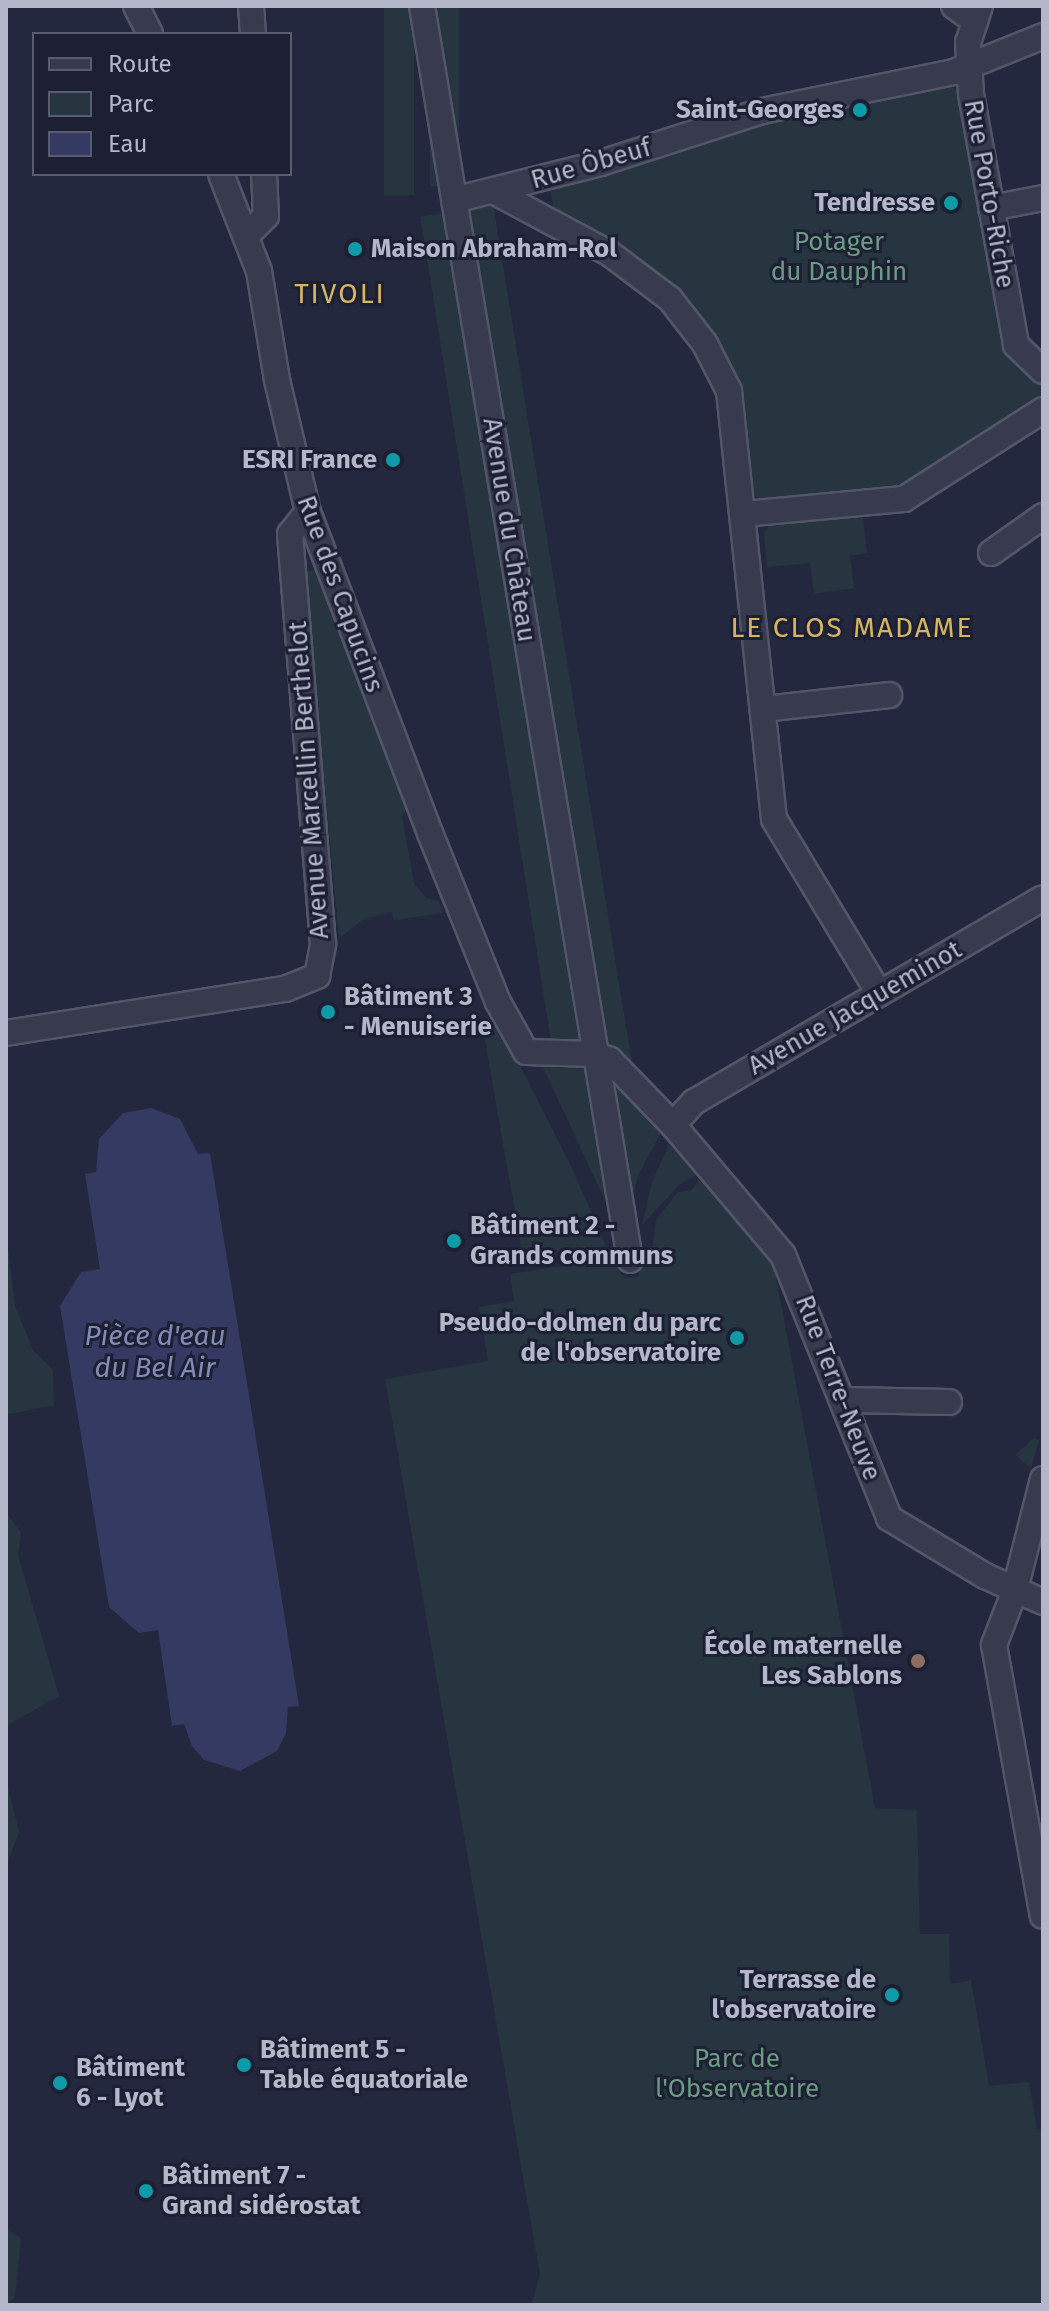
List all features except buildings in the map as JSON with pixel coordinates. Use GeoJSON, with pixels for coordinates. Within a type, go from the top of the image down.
{"type":"FeatureCollection","features":[{"type":"Feature","properties":{"kind":"street"},"geometry":{"type":"LineString","coordinates":[[136,6],[149,32]]}},
{"type":"Feature","properties":{"kind":"street"},"geometry":{"type":"LineString","coordinates":[[251,6],[253,32]]}},
{"type":"Feature","properties":{"kind":"street","name":"Avenue du Château"},"geometry":{"type":"LineString","coordinates":[[422,6],[630,1260]]}},
{"type":"Feature","properties":{"kind":"street"},"geometry":{"type":"LineString","coordinates":[[954,6],[977,14]]}},
{"type":"Feature","properties":{"kind":"street","name":"Rue Porto-Riche"},"geometry":{"type":"LineString","coordinates":[[977,14],[967,68],[1016,345],[1043,371]]}},
{"type":"Feature","properties":{"kind":"street","name":"Rue Ôbeuf"},"geometry":{"type":"LineString","coordinates":[[454,200],[495,192],[762,111],[967,68],[1043,36]]}},
{"type":"Feature","properties":{"kind":"street","name":"Rue des Capucins"},"geometry":{"type":"LineString","coordinates":[[222,176],[249,233],[308,512],[498,1002],[526,1052],[595,1054]]}},
{"type":"Feature","properties":{"kind":"street"},"geometry":{"type":"LineString","coordinates":[[249,233],[266,216],[264,176]]}},
{"type":"Feature","properties":{"kind":"street"},"geometry":{"type":"LineString","coordinates":[[495,192],[609,253],[670,299],[705,344],[729,391],[774,819],[879,993]]}},
{"type":"Feature","properties":{"kind":"street"},"geometry":{"type":"LineString","coordinates":[[991,208],[1043,198]]}},
{"type":"Feature","properties":{"kind":"street"},"geometry":{"type":"LineString","coordinates":[[744,514],[904,499],[1043,410]]}},
{"type":"Feature","properties":{"kind":"street","name":"Avenue Marcellin Berthelot"},"geometry":{"type":"LineString","coordinates":[[6,1033],[285,989],[317,976],[323,944],[290,534],[308,512]]}},
{"type":"Feature","properties":{"kind":"street"},"geometry":{"type":"LineString","coordinates":[[991,553],[1043,516]]}},
{"type":"Feature","properties":{"kind":"street"},"geometry":{"type":"LineString","coordinates":[[763,709],[889,695]]}},
{"type":"Feature","properties":{"kind":"street","name":"Avenue Jacqueminot"},"geometry":{"type":"LineString","coordinates":[[673,1125],[694,1102],[1043,898]]}},
{"type":"Feature","properties":{"kind":"street","name":"Rue Terre-Neuve"},"geometry":{"type":"LineString","coordinates":[[595,1054],[610,1060],[673,1125],[783,1255],[845,1400],[889,1518],[1015,1590],[1043,1602]]}},
{"type":"Feature","properties":{"kind":"street"},"geometry":{"type":"LineString","coordinates":[[845,1400],[949,1402]]}},
{"type":"Feature","properties":{"kind":"street"},"geometry":{"type":"LineString","coordinates":[[1043,1479],[1015,1590],[999,1627],[994,1657],[1043,1916]]}},
{"type":"Feature","properties":{"kind":"green space"},"geometry":{"type":"Polygon","coordinates":[[[384,6],[414,6],[414,195],[384,195],[384,6]]]}},
{"type":"Feature","properties":{"kind":"green space"},"geometry":{"type":"Polygon","coordinates":[[[430,6],[459,6],[459,186],[430,186],[430,6]]]}},
{"type":"Feature","properties":{"kind":"green space","name":"Potager du Dauphin"},"geometry":{"type":"Polygon","coordinates":[[[949,84],[960,93],[1004,349],[1043,386],[1042,394],[901,486],[759,499],[753,493],[737,385],[711,332],[644,264],[554,212],[550,185],[757,124],[949,84]]]}},
{"type":"Feature","properties":{"kind":"green space"},"geometry":{"type":"Polygon","coordinates":[[[493,204],[633,1069],[609,1043],[602,1043],[463,209],[493,204]]]}},
{"type":"Feature","properties":{"kind":"green space"},"geometry":{"type":"Polygon","coordinates":[[[450,212],[582,1043],[552,1047],[420,217],[450,212]]]}},
{"type":"Feature","properties":{"kind":"green space"},"geometry":{"type":"Polygon","coordinates":[[[863,517],[867,553],[850,556],[854,588],[814,594],[810,563],[767,567],[764,533],[769,526],[863,517]]]}},
{"type":"Feature","properties":{"kind":"green space"},"geometry":{"type":"Polygon","coordinates":[[[319,568],[408,806],[402,817],[414,883],[426,898],[439,901],[443,913],[394,920],[391,912],[364,919],[339,938],[305,573],[319,568]]]}},
{"type":"Feature","properties":{"kind":"green space"},"geometry":{"type":"Polygon","coordinates":[[[489,1017],[509,1044],[571,1166],[606,1246],[523,1258],[482,1023],[489,1017]]]}},
{"type":"Feature","properties":{"kind":"green space"},"geometry":{"type":"Polygon","coordinates":[[[543,1067],[589,1069],[611,1203],[606,1203],[543,1067]]]}},
{"type":"Feature","properties":{"kind":"green space"},"geometry":{"type":"Polygon","coordinates":[[[607,1076],[661,1133],[638,1175],[632,1200],[607,1076]]]}},
{"type":"Feature","properties":{"kind":"green space"},"geometry":{"type":"Polygon","coordinates":[[[669,1145],[699,1173],[679,1185],[642,1225],[652,1182],[669,1145]]]}},
{"type":"Feature","properties":{"kind":"green space","name":"Parc de l'Observatoire"},"geometry":{"type":"Polygon","coordinates":[[[702,1178],[772,1255],[875,1808],[917,1810],[920,1934],[949,1934],[950,1984],[971,1980],[989,2086],[1029,2082],[1037,2129],[1043,2129],[1043,2305],[531,2305],[540,2275],[385,1379],[488,1361],[479,1307],[514,1301],[510,1274],[610,1258],[624,1278],[638,1276],[647,1253],[652,1251],[656,1220],[677,1193],[691,1190],[702,1178]]]}},
{"type":"Feature","properties":{"kind":"green space"},"geometry":{"type":"Polygon","coordinates":[[[6,1230],[15,1306],[33,1350],[53,1370],[54,1405],[6,1415],[6,1230]]]}},
{"type":"Feature","properties":{"kind":"green space"},"geometry":{"type":"Polygon","coordinates":[[[1034,1438],[1039,1441],[1031,1468],[1015,1455],[1034,1438]]]}},
{"type":"Feature","properties":{"kind":"green space"},"geometry":{"type":"Polygon","coordinates":[[[6,1512],[21,1533],[18,1555],[59,1696],[6,1726],[6,1512]]]}},
{"type":"Feature","properties":{"kind":"green space"},"geometry":{"type":"Polygon","coordinates":[[[6,1780],[19,1832],[6,1867],[6,1780]]]}},
{"type":"Feature","properties":{"kind":"green space"},"geometry":{"type":"Polygon","coordinates":[[[6,2229],[21,2238],[15,2297],[7,2305],[6,2229]]]}},
{"type":"Feature","properties":{"kind":"water","name":"Pièce d'eau du Bel Air"},"geometry":{"type":"Polygon","coordinates":[[[151,1108],[180,1119],[198,1154],[210,1153],[299,1706],[288,1707],[286,1733],[277,1751],[240,1771],[204,1760],[192,1746],[184,1724],[172,1726],[158,1630],[139,1633],[109,1607],[60,1306],[81,1272],[100,1269],[85,1174],[96,1172],[99,1139],[123,1113],[151,1108]]]}},
{"type":"Feature","properties":{"kind":"place","name":"Saint-Georges"},"geometry":{"type":"Point","coordinates":[860,110]}},
{"type":"Feature","properties":{"kind":"place","name":"Tendresse"},"geometry":{"type":"Point","coordinates":[951,203]}},
{"type":"Feature","properties":{"kind":"place","name":"Maison Abraham-Rol"},"geometry":{"type":"Point","coordinates":[355,249]}},
{"type":"Feature","properties":{"kind":"place","name":"ESRI France"},"geometry":{"type":"Point","coordinates":[393,460]}},
{"type":"Feature","properties":{"kind":"place","name":"Bâtiment 3 - Menuiserie"},"geometry":{"type":"Point","coordinates":[328,1012]}},
{"type":"Feature","properties":{"kind":"place","name":"Bâtiment 2 - Grands communs"},"geometry":{"type":"Point","coordinates":[454,1241]}},
{"type":"Feature","properties":{"kind":"place","name":"Pseudo-dolmen du parc de l'observatoire"},"geometry":{"type":"Point","coordinates":[737,1338]}},
{"type":"Feature","properties":{"kind":"place","name":"École maternelle Les Sablons"},"geometry":{"type":"Point","coordinates":[918,1661]}},
{"type":"Feature","properties":{"kind":"place","name":"Terrasse de l'observatoire"},"geometry":{"type":"Point","coordinates":[892,1995]}},
{"type":"Feature","properties":{"kind":"place","name":"Bâtiment 5 - Table équatoriale"},"geometry":{"type":"Point","coordinates":[244,2065]}},
{"type":"Feature","properties":{"kind":"place","name":"Bâtiment 6 - Lyot"},"geometry":{"type":"Point","coordinates":[60,2083]}},
{"type":"Feature","properties":{"kind":"place","name":"Bâtiment 7 - Grand sidérostat"},"geometry":{"type":"Point","coordinates":[146,2191]}},
{"type":"Feature","properties":{"kind":"district","name":"TIVOLI"},"geometry":{"type":"Point","coordinates":[340,294]}},
{"type":"Feature","properties":{"kind":"district","name":"LE CLOS MADAME"},"geometry":{"type":"Point","coordinates":[852,628]}}]}
